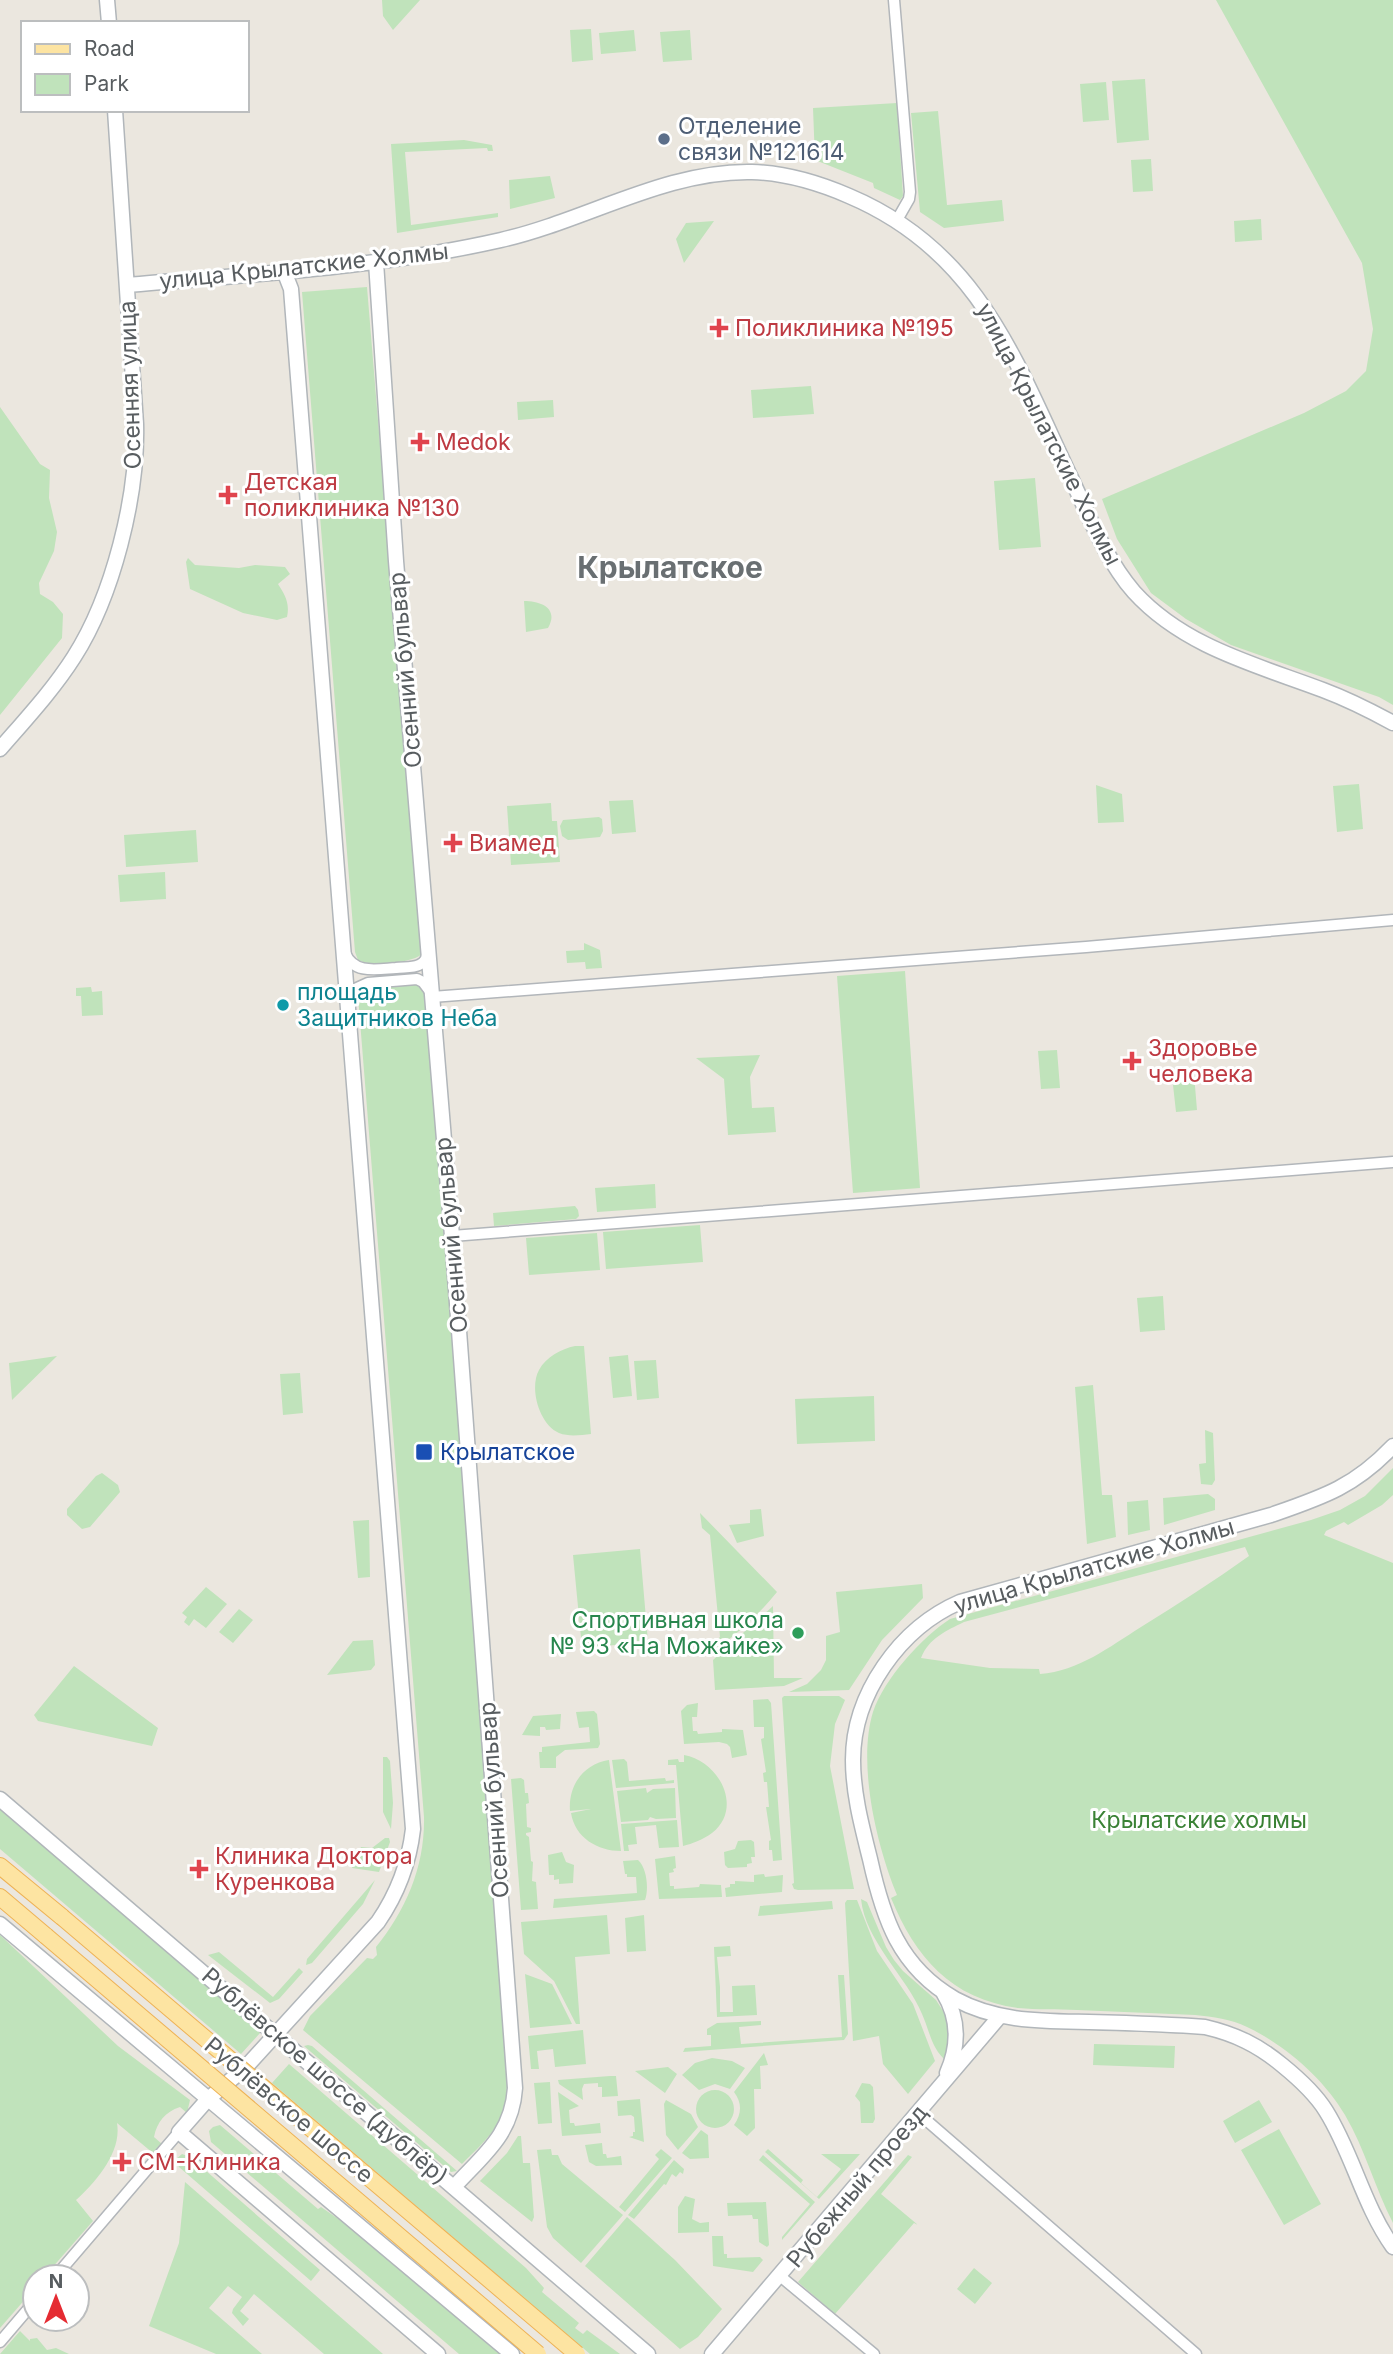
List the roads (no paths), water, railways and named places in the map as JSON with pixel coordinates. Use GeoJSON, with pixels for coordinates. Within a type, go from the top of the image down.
{"type":"FeatureCollection","features":[{"type":"Feature","properties":{"kind":"main road","name":"Рублёвское шоссе"},"geometry":{"type":"LineString","coordinates":[[0,1866],[577,2354]]}},
{"type":"Feature","properties":{"kind":"main road","name":"Рублёвское шоссе"},"geometry":{"type":"LineString","coordinates":[[0,1897],[538,2354]]}},
{"type":"Feature","properties":{"kind":"street"},"geometry":{"type":"LineString","coordinates":[[107,0],[109,21]]}},
{"type":"Feature","properties":{"kind":"street"},"geometry":{"type":"LineString","coordinates":[[894,0],[910,192],[897,220]]}},
{"type":"Feature","properties":{"kind":"street","name":"Осенняя улица"},"geometry":{"type":"LineString","coordinates":[[0,749],[58,680],[84,640],[100,604],[126,519],[135,470],[137,440],[115,112]]}},
{"type":"Feature","properties":{"kind":"street","name":"улица Крылатские Холмы"},"geometry":{"type":"LineString","coordinates":[[127,285],[376,262],[431,254],[505,239],[657,188],[715,173],[757,172],[808,181],[869,204],[897,220],[938,253],[965,280],[988,311],[1022,374],[1106,549],[1132,589],[1147,604],[1171,624],[1200,642],[1327,692],[1393,723]]}},
{"type":"Feature","properties":{"kind":"street","name":"Осенний бульвар"},"geometry":{"type":"LineString","coordinates":[[376,262],[396,561],[452,1236],[515,2088],[512,2114],[503,2133],[454,2187]]}},
{"type":"Feature","properties":{"kind":"street"},"geometry":{"type":"LineString","coordinates":[[67,2263],[208,2099],[245,2068],[365,1937],[396,1893],[407,1865],[413,1829],[291,289],[284,271]]}},
{"type":"Feature","properties":{"kind":"street"},"geometry":{"type":"LineString","coordinates":[[348,1011],[357,988],[368,983],[417,979],[423,982],[432,996],[1086,947],[1393,920]]}},
{"type":"Feature","properties":{"kind":"street"},"geometry":{"type":"LineString","coordinates":[[343,943],[351,962],[357,967],[369,970],[419,965],[426,958],[428,947]]}},
{"type":"Feature","properties":{"kind":"street"},"geometry":{"type":"LineString","coordinates":[[452,1236],[1393,1162]]}},
{"type":"Feature","properties":{"kind":"street","name":"улица Крылатские Холмы"},"geometry":{"type":"LineString","coordinates":[[1393,1447],[1357,1479],[1320,1498],[1223,1529],[960,1602],[926,1620],[897,1650],[873,1686],[859,1717],[853,1752],[856,1793],[877,1894],[885,1918],[907,1958],[941,1990],[965,2004],[1000,2017],[1022,2021],[1205,2027],[1250,2041],[1303,2084],[1326,2111],[1376,2217],[1393,2246]]}},
{"type":"Feature","properties":{"kind":"street","name":"Рублёвское шоссе (дублёр)"},"geometry":{"type":"LineString","coordinates":[[0,1799],[649,2354]]}},
{"type":"Feature","properties":{"kind":"street"},"geometry":{"type":"LineString","coordinates":[[0,1923],[512,2354]]}},
{"type":"Feature","properties":{"kind":"street"},"geometry":{"type":"LineString","coordinates":[[941,1990],[952,2011],[956,2036],[953,2057],[943,2084]]}},
{"type":"Feature","properties":{"kind":"street","name":"Рубежный проезд"},"geometry":{"type":"LineString","coordinates":[[712,2354],[1000,2017]]}},
{"type":"Feature","properties":{"kind":"street"},"geometry":{"type":"LineString","coordinates":[[918,2113],[1196,2354]]}},
{"type":"Feature","properties":{"kind":"street"},"geometry":{"type":"LineString","coordinates":[[179,2132],[438,2354]]}},
{"type":"Feature","properties":{"kind":"street"},"geometry":{"type":"LineString","coordinates":[[780,2276],[874,2354]]}},
{"type":"Feature","properties":{"kind":"street"},"geometry":{"type":"LineString","coordinates":[[0,2342],[21,2317]]}},
{"type":"Feature","properties":{"kind":"place","name":"Отделение связи №121614"},"geometry":{"type":"Point","coordinates":[664,139]}},
{"type":"Feature","properties":{"kind":"place","name":"Поликлиника №195"},"geometry":{"type":"Point","coordinates":[719,328]}},
{"type":"Feature","properties":{"kind":"place","name":"Medok"},"geometry":{"type":"Point","coordinates":[420,442]}},
{"type":"Feature","properties":{"kind":"place","name":"Детская поликлиника №130"},"geometry":{"type":"Point","coordinates":[228,495]}},
{"type":"Feature","properties":{"kind":"place","name":"Виамед"},"geometry":{"type":"Point","coordinates":[453,843]}},
{"type":"Feature","properties":{"kind":"place","name":"площадь Защитников Неба"},"geometry":{"type":"Point","coordinates":[283,1005]}},
{"type":"Feature","properties":{"kind":"place","name":"Здоровье человека"},"geometry":{"type":"Point","coordinates":[1132,1061]}},
{"type":"Feature","properties":{"kind":"place","name":"Крылатское"},"geometry":{"type":"Point","coordinates":[424,1452]}},
{"type":"Feature","properties":{"kind":"place","name":"Спортивная школа № 93 «На Можайке»"},"geometry":{"type":"Point","coordinates":[798,1633]}},
{"type":"Feature","properties":{"kind":"place","name":"Клиника Доктора Куренкова"},"geometry":{"type":"Point","coordinates":[199,1869]}},
{"type":"Feature","properties":{"kind":"place","name":"СМ-Клиника"},"geometry":{"type":"Point","coordinates":[122,2162]}},
{"type":"Feature","properties":{"kind":"district","name":"Крылатское"},"geometry":{"type":"Point","coordinates":[670,567]}},
{"type":"Feature","properties":{"kind":"park label","name":"Крылатские холмы"},"geometry":{"type":"Point","coordinates":[1199,1820]}}]}
